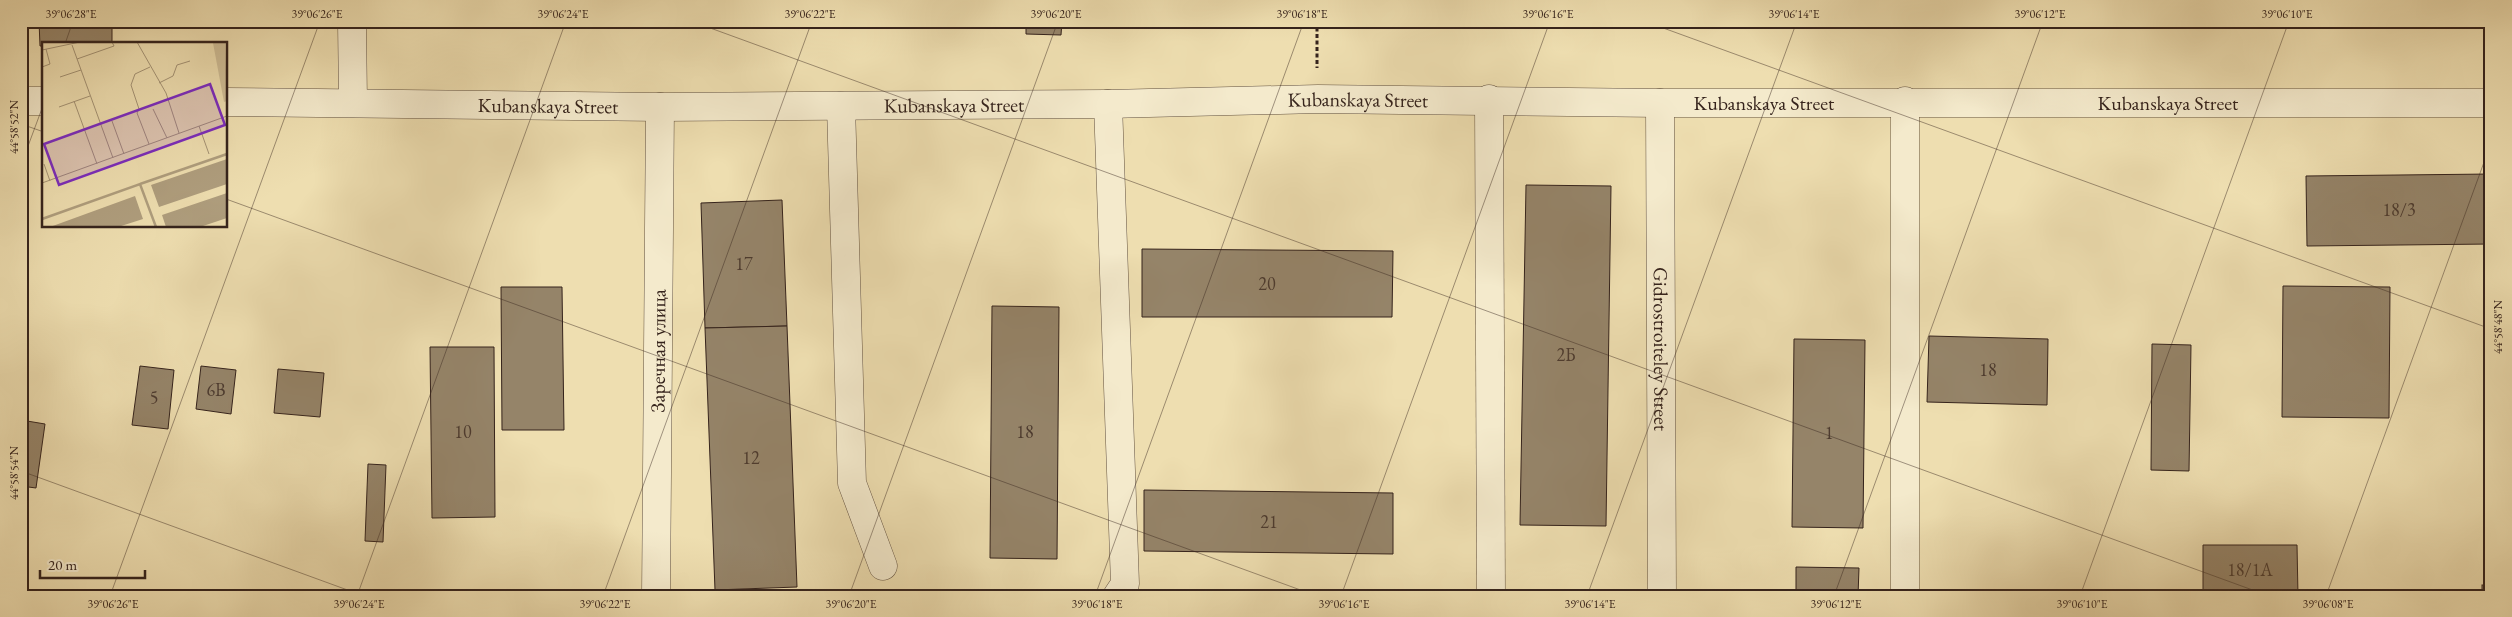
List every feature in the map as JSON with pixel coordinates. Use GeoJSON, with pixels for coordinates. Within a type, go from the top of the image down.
{"type":"FeatureCollection","features":[{"type":"Feature","properties":{"kind":"street"},"geometry":{"type":"LineString","coordinates":[[352,21],[353,103]]}},
{"type":"Feature","properties":{"kind":"street","name":"Kubanskaya Street"},"geometry":{"type":"LineString","coordinates":[[228,102],[660,107],[1108,104],[1318,99],[1660,102],[2491,103]]}},
{"type":"Feature","properties":{"kind":"street"},"geometry":{"type":"LineString","coordinates":[[1489,99],[1491,596]]}},
{"type":"Feature","properties":{"kind":"street"},"geometry":{"type":"LineString","coordinates":[[21,101],[42,101]]}},
{"type":"Feature","properties":{"kind":"street"},"geometry":{"type":"LineString","coordinates":[[1904,596],[1905,101]]}},
{"type":"Feature","properties":{"kind":"street","name":"Gidrostroiteley Street"},"geometry":{"type":"LineString","coordinates":[[1660,102],[1662,596]]}},
{"type":"Feature","properties":{"kind":"street"},"geometry":{"type":"LineString","coordinates":[[1108,104],[1125,584],[1118,596]]}},
{"type":"Feature","properties":{"kind":"street"},"geometry":{"type":"LineString","coordinates":[[841,106],[852,483],[883,566]]}},
{"type":"Feature","properties":{"kind":"street","name":"Заречная улица"},"geometry":{"type":"LineString","coordinates":[[656,596],[660,107]]}},
{"type":"Feature","properties":{"kind":"path"},"geometry":{"type":"LineString","coordinates":[[1317,21],[1318,99]]}},
{"type":"Feature","properties":{"kind":"building"},"geometry":{"type":"Polygon","coordinates":[[[39,21],[112,21],[112,42],[42,42],[42,46],[40,46],[39,21]]]}},
{"type":"Feature","properties":{"kind":"building"},"geometry":{"type":"Polygon","coordinates":[[[1026,21],[1062,21],[1061,35],[1026,34],[1026,21]]]}},
{"type":"Feature","properties":{"kind":"building"},"geometry":{"type":"Polygon","coordinates":[[[2491,174],[2491,244],[2307,246],[2306,176],[2491,174]]]}},
{"type":"Feature","properties":{"kind":"building"},"geometry":{"type":"Polygon","coordinates":[[[1526,185],[1611,186],[1606,526],[1520,525],[1526,185]]]}},
{"type":"Feature","properties":{"kind":"building"},"geometry":{"type":"Polygon","coordinates":[[[782,200],[787,326],[705,328],[701,203],[782,200]]]}},
{"type":"Feature","properties":{"kind":"building"},"geometry":{"type":"Polygon","coordinates":[[[1142,249],[1393,251],[1392,317],[1142,317],[1142,249]]]}},
{"type":"Feature","properties":{"kind":"building"},"geometry":{"type":"Polygon","coordinates":[[[2283,286],[2390,287],[2389,418],[2282,417],[2283,286]]]}},
{"type":"Feature","properties":{"kind":"building"},"geometry":{"type":"Polygon","coordinates":[[[501,287],[562,287],[564,430],[502,430],[501,287]]]}},
{"type":"Feature","properties":{"kind":"building"},"geometry":{"type":"Polygon","coordinates":[[[992,306],[1059,307],[1057,559],[990,558],[992,306]]]}},
{"type":"Feature","properties":{"kind":"building"},"geometry":{"type":"Polygon","coordinates":[[[787,326],[797,587],[715,590],[705,328],[787,326]]]}},
{"type":"Feature","properties":{"kind":"building"},"geometry":{"type":"Polygon","coordinates":[[[1929,336],[2048,339],[2047,405],[1927,402],[1929,336]]]}},
{"type":"Feature","properties":{"kind":"building"},"geometry":{"type":"Polygon","coordinates":[[[1794,339],[1865,340],[1863,528],[1792,527],[1794,339]]]}},
{"type":"Feature","properties":{"kind":"building"},"geometry":{"type":"Polygon","coordinates":[[[2152,344],[2191,345],[2189,471],[2151,470],[2152,344]]]}},
{"type":"Feature","properties":{"kind":"building"},"geometry":{"type":"Polygon","coordinates":[[[430,347],[494,347],[495,517],[432,518],[430,347]]]}},
{"type":"Feature","properties":{"kind":"building"},"geometry":{"type":"Polygon","coordinates":[[[140,366],[174,370],[168,429],[132,425],[140,366]]]}},
{"type":"Feature","properties":{"kind":"building"},"geometry":{"type":"Polygon","coordinates":[[[201,366],[236,370],[231,414],[196,409],[201,366]]]}},
{"type":"Feature","properties":{"kind":"building"},"geometry":{"type":"Polygon","coordinates":[[[278,369],[324,373],[320,417],[274,413],[278,369]]]}},
{"type":"Feature","properties":{"kind":"building"},"geometry":{"type":"Polygon","coordinates":[[[21,420],[45,424],[36,488],[21,486],[21,420]]]}},
{"type":"Feature","properties":{"kind":"building"},"geometry":{"type":"Polygon","coordinates":[[[368,464],[386,465],[383,542],[365,541],[368,464]]]}},
{"type":"Feature","properties":{"kind":"building"},"geometry":{"type":"Polygon","coordinates":[[[1144,490],[1393,493],[1393,554],[1144,551],[1144,490]]]}},
{"type":"Feature","properties":{"kind":"building"},"geometry":{"type":"Polygon","coordinates":[[[2486,522],[2491,522],[2491,552],[2486,552],[2486,522]]]}},
{"type":"Feature","properties":{"kind":"building"},"geometry":{"type":"Polygon","coordinates":[[[2203,545],[2297,545],[2298,596],[2203,596],[2203,545]]]}},
{"type":"Feature","properties":{"kind":"building"},"geometry":{"type":"Polygon","coordinates":[[[1796,567],[1859,568],[1858,596],[1796,596],[1796,567]]]}},
{"type":"Feature","properties":{"kind":"building"},"geometry":{"type":"Polygon","coordinates":[[[2482,585],[2491,585],[2491,596],[2482,596],[2482,585]]]}},
{"type":"Feature","properties":{"kind":"building"},"geometry":{"type":"Polygon","coordinates":[[[446,593],[535,593],[535,596],[446,596],[446,593]]]}}]}
